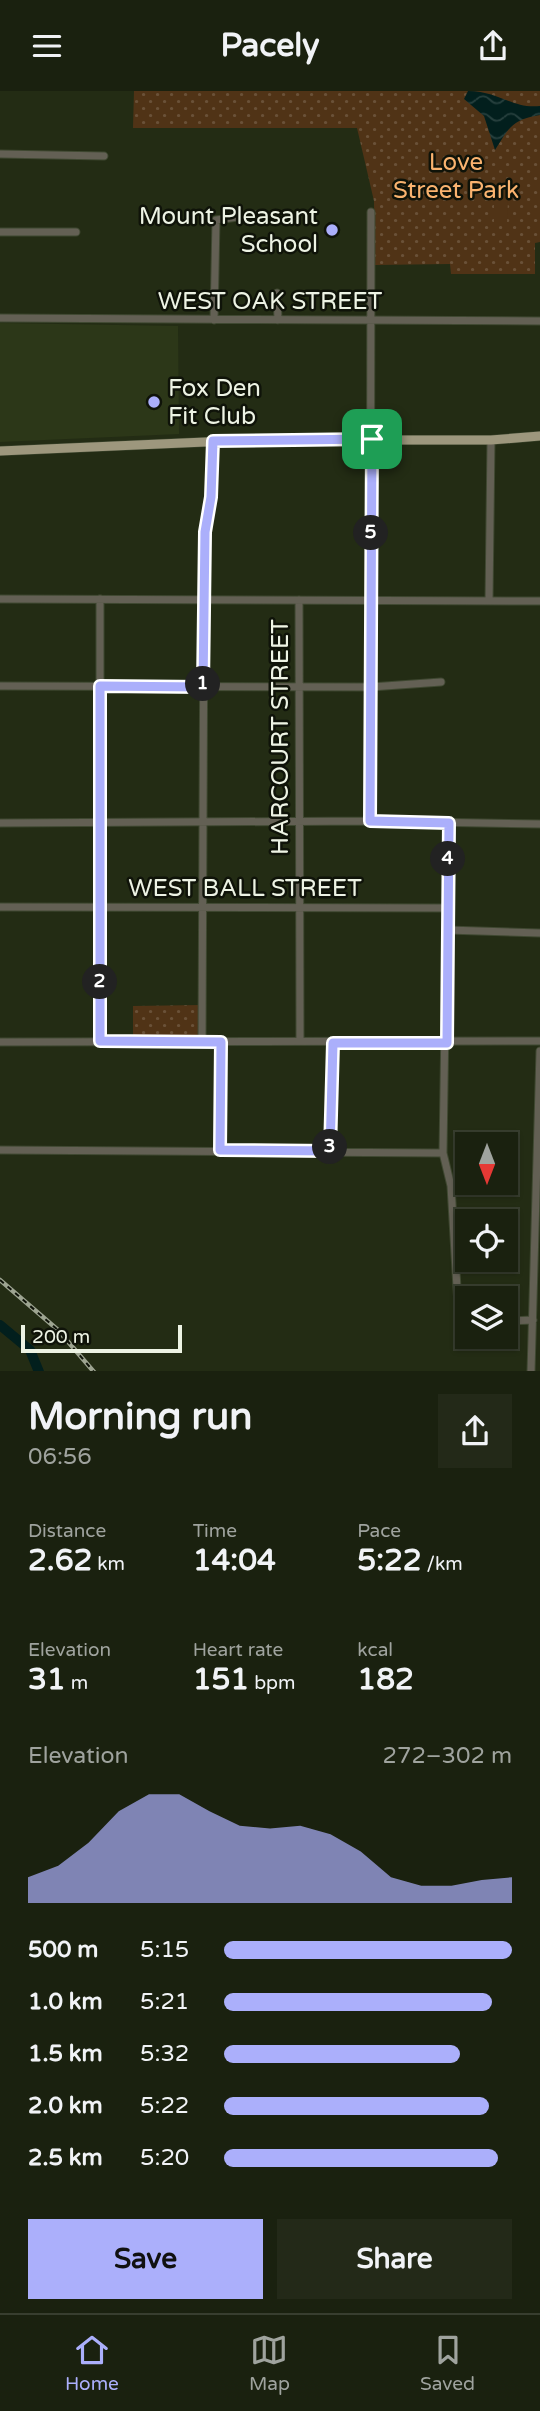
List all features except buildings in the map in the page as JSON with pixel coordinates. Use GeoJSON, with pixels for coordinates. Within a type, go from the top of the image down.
{"type":"FeatureCollection","features":[{"type":"Feature","properties":{"kind":"main road"},"geometry":{"type":"LineString","coordinates":[[0,451],[213,441],[491,440],[540,436]]}},
{"type":"Feature","properties":{"kind":"street"},"geometry":{"type":"LineString","coordinates":[[0,154],[104,156]]}},
{"type":"Feature","properties":{"kind":"street"},"geometry":{"type":"LineString","coordinates":[[370,821],[371,212]]}},
{"type":"Feature","properties":{"kind":"street"},"geometry":{"type":"LineString","coordinates":[[214,320],[216,220],[260,214]]}},
{"type":"Feature","properties":{"kind":"street"},"geometry":{"type":"LineString","coordinates":[[0,232],[76,232]]}},
{"type":"Feature","properties":{"kind":"street"},"geometry":{"type":"LineString","coordinates":[[277,293],[278,320]]}},
{"type":"Feature","properties":{"kind":"street","name":"WEST OAK STREET"},"geometry":{"type":"LineString","coordinates":[[0,318],[540,321]]}},
{"type":"Feature","properties":{"kind":"street"},"geometry":{"type":"LineString","coordinates":[[489,601],[491,440]]}},
{"type":"Feature","properties":{"kind":"street"},"geometry":{"type":"LineString","coordinates":[[202,1042],[205,532],[211,497],[213,441]]}},
{"type":"Feature","properties":{"kind":"street"},"geometry":{"type":"LineString","coordinates":[[0,599],[540,601]]}},
{"type":"Feature","properties":{"kind":"street"},"geometry":{"type":"LineString","coordinates":[[100,599],[100,1041]]}},
{"type":"Feature","properties":{"kind":"street","name":"HARCOURT STREET"},"geometry":{"type":"LineString","coordinates":[[299,600],[300,1041]]}},
{"type":"Feature","properties":{"kind":"street"},"geometry":{"type":"LineString","coordinates":[[0,686],[371,687],[441,682]]}},
{"type":"Feature","properties":{"kind":"street"},"geometry":{"type":"LineString","coordinates":[[0,823],[370,821],[540,824]]}},
{"type":"Feature","properties":{"kind":"street"},"geometry":{"type":"LineString","coordinates":[[449,823],[443,1153],[451,1186],[460,1286]]}},
{"type":"Feature","properties":{"kind":"street","name":"WEST BALL STREET"},"geometry":{"type":"LineString","coordinates":[[0,907],[448,908]]}},
{"type":"Feature","properties":{"kind":"street"},"geometry":{"type":"LineString","coordinates":[[447,930],[540,933]]}},
{"type":"Feature","properties":{"kind":"street"},"geometry":{"type":"LineString","coordinates":[[0,1042],[540,1041]]}},
{"type":"Feature","properties":{"kind":"street"},"geometry":{"type":"LineString","coordinates":[[220,1150],[221,1042]]}},
{"type":"Feature","properties":{"kind":"street"},"geometry":{"type":"LineString","coordinates":[[330,1151],[333,1043]]}},
{"type":"Feature","properties":{"kind":"street"},"geometry":{"type":"LineString","coordinates":[[531,1371],[540,1051]]}},
{"type":"Feature","properties":{"kind":"street"},"geometry":{"type":"LineString","coordinates":[[0,1150],[443,1153]]}},
{"type":"Feature","properties":{"kind":"street"},"geometry":{"type":"LineString","coordinates":[[518,1321],[533,1320]]}},
{"type":"Feature","properties":{"kind":"shaded area"},"geometry":{"type":"Polygon","coordinates":[[[0,323],[178,326],[179,434],[0,442],[0,323]]]}},
{"type":"Feature","properties":{"kind":"green space","name":"Love Street Park"},"geometry":{"type":"Polygon","coordinates":[[[134,91],[540,91],[540,242],[535,243],[535,274],[451,274],[450,264],[375,265],[374,201],[357,128],[133,128],[134,91]]]}},
{"type":"Feature","properties":{"kind":"green space"},"geometry":{"type":"Polygon","coordinates":[[[494,199],[508,199],[507,223],[494,223],[494,199]]]}},
{"type":"Feature","properties":{"kind":"green space"},"geometry":{"type":"Polygon","coordinates":[[[201,1005],[199,1038],[133,1038],[133,1006],[201,1005]]]}},
{"type":"Feature","properties":{"kind":"water"},"geometry":{"type":"Polygon","coordinates":[[[468,91],[488,94],[521,105],[540,106],[540,115],[517,122],[495,150],[484,116],[464,99],[468,91]]]}},
{"type":"Feature","properties":{"kind":"waterway"},"geometry":{"type":"LineString","coordinates":[[0,1325],[30,1350],[39,1371]]}},
{"type":"Feature","properties":{"kind":"railway"},"geometry":{"type":"LineString","coordinates":[[0,1280],[58,1330],[93,1371]]}},
{"type":"Feature","properties":{"kind":"place","name":"Mount Pleasant School"},"geometry":{"type":"Point","coordinates":[332,230]}},
{"type":"Feature","properties":{"kind":"place","name":"Fox Den Fit Club"},"geometry":{"type":"Point","coordinates":[154,402]}},
{"type":"Feature","properties":{"kind":"route"},"geometry":{"type":"LineString","coordinates":[[372,439],[370,821],[449,823],[447,1043],[333,1043],[330,1151],[220,1150],[221,1042],[100,1041],[100,686],[203,687],[205,532],[211,497],[213,441],[372,439]]}}]}
